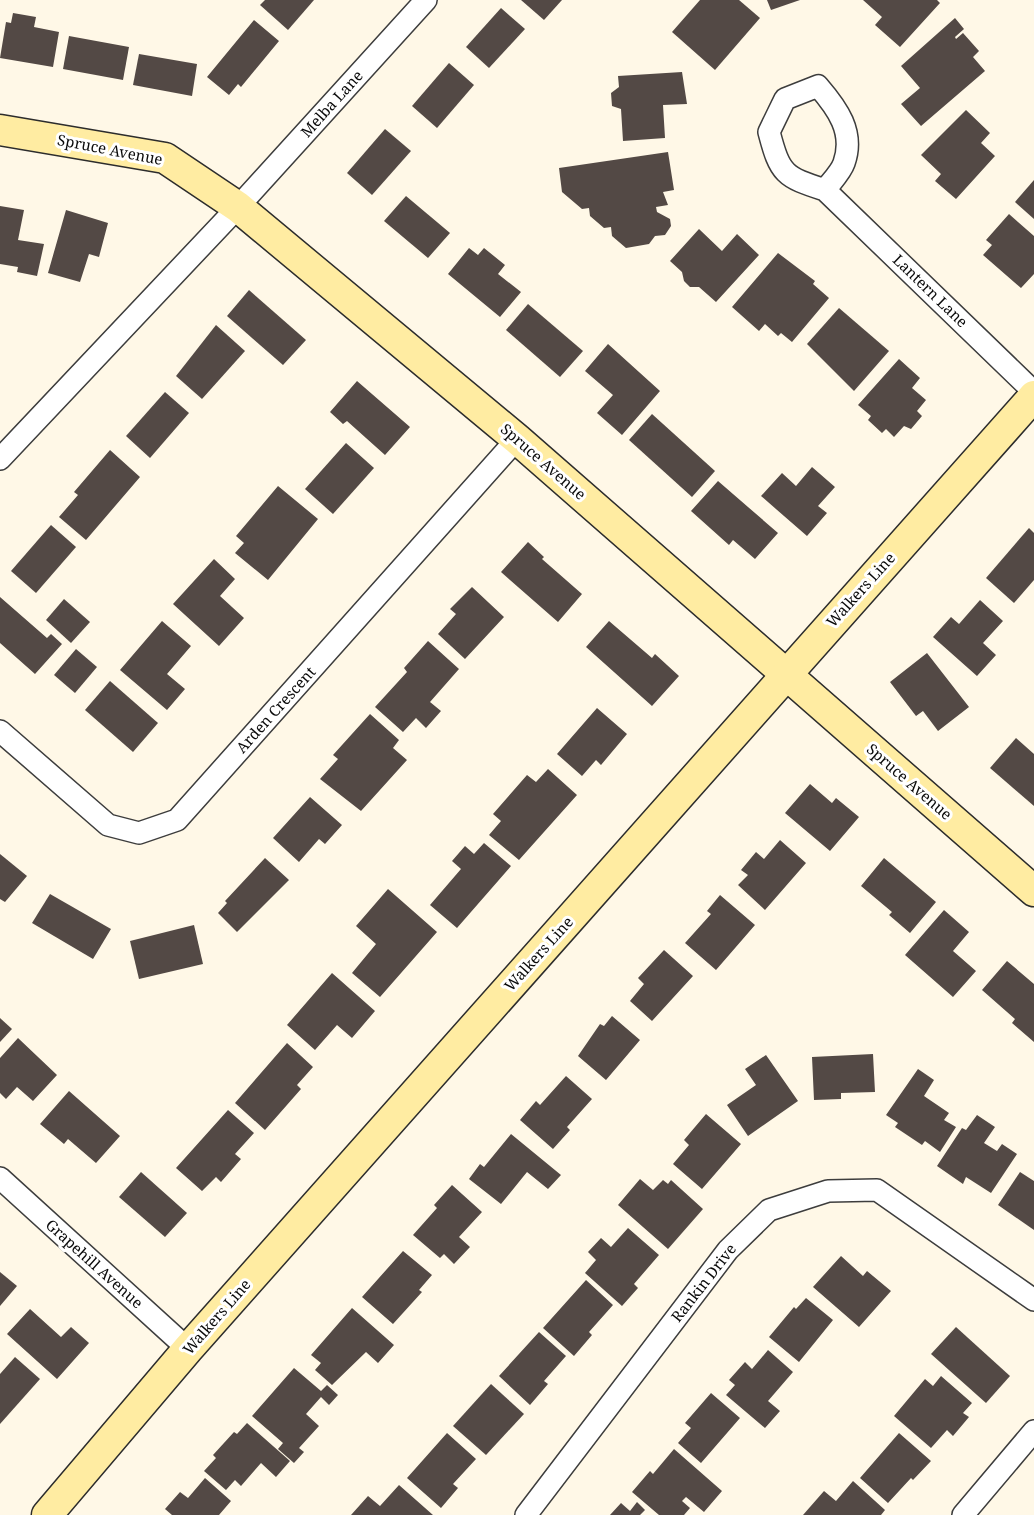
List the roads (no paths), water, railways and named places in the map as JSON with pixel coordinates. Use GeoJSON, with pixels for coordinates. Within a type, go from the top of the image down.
{"type":"FeatureCollection","features":[{"type":"Feature","properties":{"kind":"main road","name":"Spruce Avenue"},"geometry":{"type":"LineString","coordinates":[[0,130],[165,158],[238,207],[518,439],[1034,891]]}},
{"type":"Feature","properties":{"kind":"main road","name":"Walkers Line"},"geometry":{"type":"LineString","coordinates":[[47,1515],[188,1349],[1034,394]]}},
{"type":"Feature","properties":{"kind":"street","name":"Melba Lane"},"geometry":{"type":"LineString","coordinates":[[238,207],[426,0]]}},
{"type":"Feature","properties":{"kind":"street","name":"Lantern Lane"},"geometry":{"type":"LineString","coordinates":[[825,190],[844,163],[847,131],[838,109],[818,86],[785,99],[769,132],[777,162],[793,180],[825,190],[1034,394]]}},
{"type":"Feature","properties":{"kind":"street"},"geometry":{"type":"LineString","coordinates":[[0,459],[238,207]]}},
{"type":"Feature","properties":{"kind":"street","name":"Arden Crescent"},"geometry":{"type":"LineString","coordinates":[[0,731],[108,825],[139,833],[177,820],[518,439]]}},
{"type":"Feature","properties":{"kind":"street","name":"Grapehill Avenue"},"geometry":{"type":"LineString","coordinates":[[0,1178],[188,1349]]}},
{"type":"Feature","properties":{"kind":"street","name":"Rankin Drive"},"geometry":{"type":"LineString","coordinates":[[526,1515],[728,1250],[769,1210],[828,1191],[877,1190],[1034,1300]]}},
{"type":"Feature","properties":{"kind":"street"},"geometry":{"type":"LineString","coordinates":[[963,1515],[1034,1431]]}}]}
